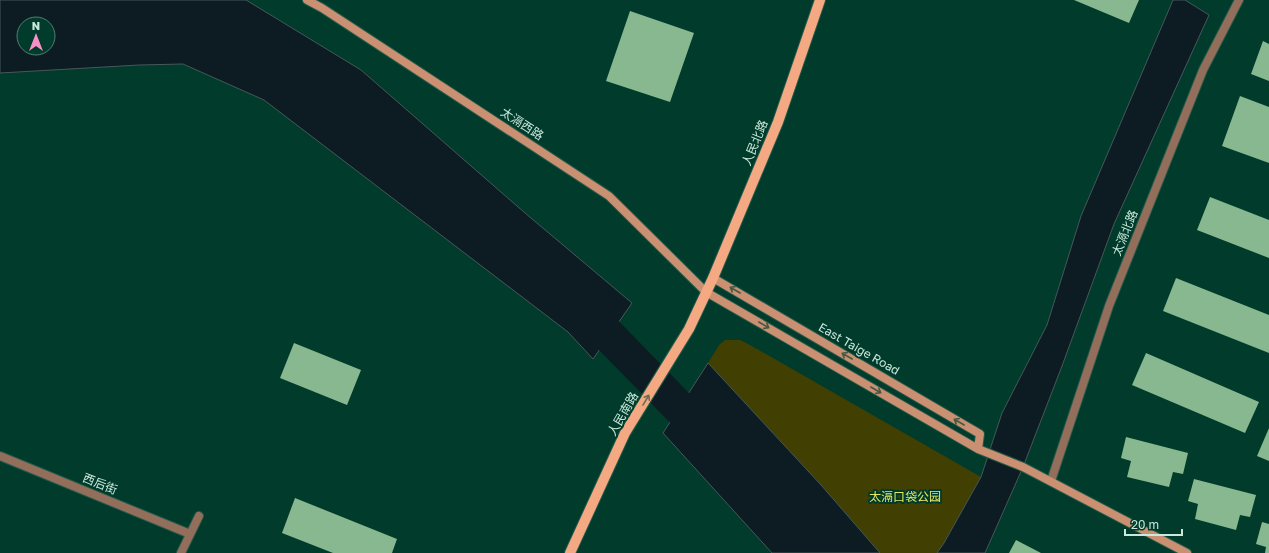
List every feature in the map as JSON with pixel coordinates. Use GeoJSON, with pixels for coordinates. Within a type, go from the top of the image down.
{"type":"FeatureCollection","features":[{"type":"Feature","properties":{"kind":"main road","name":"太滆西路"},"geometry":{"type":"LineString","coordinates":[[307,0],[322,8],[609,196],[706,292]]}},
{"type":"Feature","properties":{"kind":"main road","name":"人民北路"},"geometry":{"type":"LineString","coordinates":[[706,292],[714,278],[778,122],[820,0]]}},
{"type":"Feature","properties":{"kind":"main road","name":"East Taige Road"},"geometry":{"type":"LineString","coordinates":[[714,278],[980,434],[978,449]]}},
{"type":"Feature","properties":{"kind":"main road","name":"人民南路"},"geometry":{"type":"LineString","coordinates":[[570,553],[625,433],[689,328],[706,292]]}},
{"type":"Feature","properties":{"kind":"main road"},"geometry":{"type":"LineString","coordinates":[[706,292],[978,449],[1023,467],[1187,553]]}},
{"type":"Feature","properties":{"kind":"street","name":"太滆北路"},"geometry":{"type":"LineString","coordinates":[[1051,481],[1109,306],[1203,70],[1239,0]]}},
{"type":"Feature","properties":{"kind":"street","name":"西后街"},"geometry":{"type":"LineString","coordinates":[[0,456],[190,534]]}},
{"type":"Feature","properties":{"kind":"street"},"geometry":{"type":"LineString","coordinates":[[181,553],[199,516]]}},
{"type":"Feature","properties":{"kind":"green space","name":"太滆口袋公园"},"geometry":{"type":"Polygon","coordinates":[[[725,340],[740,340],[750,345],[981,477],[937,553],[880,553],[821,485],[708,363],[719,345],[725,340]]]}},
{"type":"Feature","properties":{"kind":"shaded area"},"geometry":{"type":"Polygon","coordinates":[[[0,0],[246,0],[361,70],[525,213],[632,303],[593,359],[568,332],[264,100],[183,64],[0,73],[0,0]]]}},
{"type":"Feature","properties":{"kind":"shaded area"},"geometry":{"type":"Polygon","coordinates":[[[1173,0],[1185,0],[1209,15],[1114,224],[1023,467],[985,553],[937,553],[981,477],[1002,413],[1047,325],[1081,216],[1173,0]]]}},
{"type":"Feature","properties":{"kind":"shaded area"},"geometry":{"type":"Polygon","coordinates":[[[708,363],[821,485],[880,553],[772,553],[663,433],[708,363]]]}},
{"type":"Feature","properties":{"kind":"building"},"geometry":{"type":"Polygon","coordinates":[[[1074,0],[1139,0],[1129,23],[1074,0]]]}},
{"type":"Feature","properties":{"kind":"building"},"geometry":{"type":"Polygon","coordinates":[[[630,11],[694,33],[670,102],[606,81],[630,11]]]}},
{"type":"Feature","properties":{"kind":"building"},"geometry":{"type":"Polygon","coordinates":[[[1263,41],[1269,44],[1269,81],[1251,74],[1263,41]]]}},
{"type":"Feature","properties":{"kind":"building"},"geometry":{"type":"Polygon","coordinates":[[[1240,96],[1269,107],[1269,163],[1222,146],[1240,96]]]}},
{"type":"Feature","properties":{"kind":"building"},"geometry":{"type":"Polygon","coordinates":[[[1210,197],[1269,220],[1269,258],[1197,230],[1210,197]]]}},
{"type":"Feature","properties":{"kind":"building"},"geometry":{"type":"Polygon","coordinates":[[[1176,278],[1269,315],[1269,353],[1163,311],[1176,278]]]}},
{"type":"Feature","properties":{"kind":"building"},"geometry":{"type":"Polygon","coordinates":[[[294,343],[361,370],[347,405],[280,378],[294,343]]]}},
{"type":"Feature","properties":{"kind":"building"},"geometry":{"type":"Polygon","coordinates":[[[1146,353],[1259,402],[1245,433],[1132,385],[1146,353]]]}},
{"type":"Feature","properties":{"kind":"building"},"geometry":{"type":"Polygon","coordinates":[[[1269,428],[1269,461],[1257,456],[1269,428]]]}},
{"type":"Feature","properties":{"kind":"building"},"geometry":{"type":"Polygon","coordinates":[[[1126,437],[1188,453],[1183,474],[1173,472],[1169,487],[1127,477],[1131,461],[1121,458],[1126,437]]]}},
{"type":"Feature","properties":{"kind":"building"},"geometry":{"type":"Polygon","coordinates":[[[1194,479],[1256,495],[1250,517],[1240,515],[1236,530],[1195,519],[1198,504],[1188,501],[1194,479]]]}},
{"type":"Feature","properties":{"kind":"building"},"geometry":{"type":"Polygon","coordinates":[[[295,498],[397,539],[392,553],[333,553],[282,533],[295,498]]]}},
{"type":"Feature","properties":{"kind":"building"},"geometry":{"type":"Polygon","coordinates":[[[1262,522],[1269,524],[1269,553],[1265,553],[1266,547],[1256,544],[1262,522]]]}},
{"type":"Feature","properties":{"kind":"building"},"geometry":{"type":"Polygon","coordinates":[[[1016,540],[1041,553],[1009,553],[1016,540]]]}},
{"type":"Feature","properties":{"kind":"waterway"},"geometry":{"type":"LineString","coordinates":[[577,303],[712,441]]}}]}
